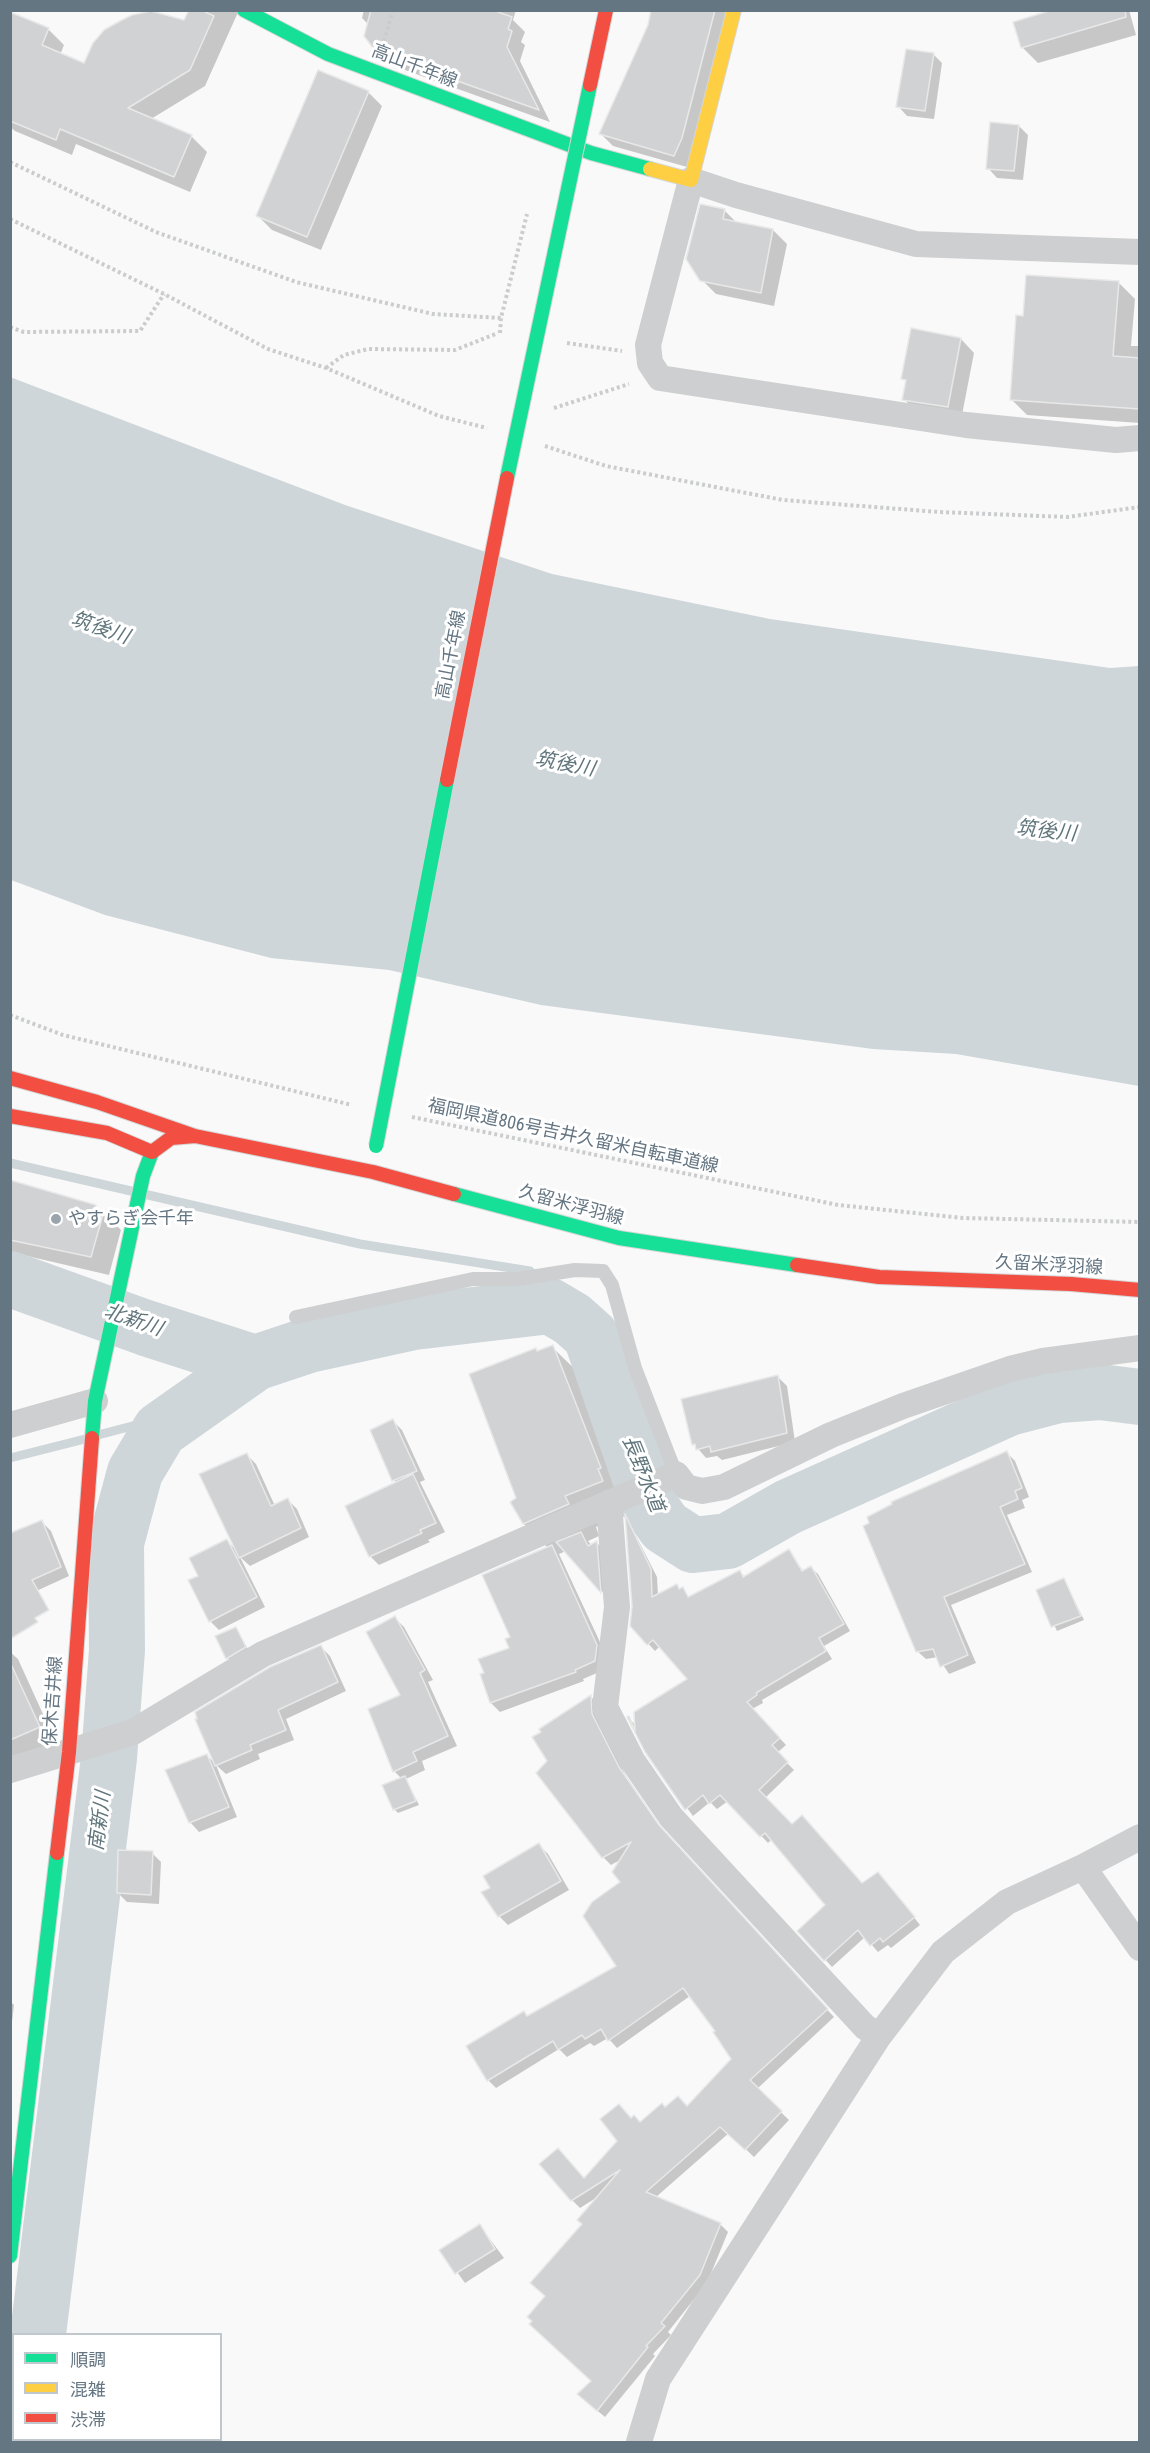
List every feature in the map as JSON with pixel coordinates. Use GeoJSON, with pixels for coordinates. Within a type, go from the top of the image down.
{"type":"FeatureCollection","features":[{"type":"Feature","properties":{"kind":"main road","name":"高山千年線"},"geometry":{"type":"LineString","coordinates":[[244,10],[328,54],[591,153],[691,180]]}},
{"type":"Feature","properties":{"kind":"main road","name":"高山千年線"},"geometry":{"type":"LineString","coordinates":[[373,1172],[376,1146],[490,556],[606,10]]}},
{"type":"Feature","properties":{"kind":"main road"},"geometry":{"type":"LineString","coordinates":[[691,180],[734,10]]}},
{"type":"Feature","properties":{"kind":"main road"},"geometry":{"type":"LineString","coordinates":[[10,1078],[97,1102],[195,1136]]}},
{"type":"Feature","properties":{"kind":"main road"},"geometry":{"type":"LineString","coordinates":[[10,1116],[107,1133],[152,1152]]}},
{"type":"Feature","properties":{"kind":"main road","name":"久留米浮羽線"},"geometry":{"type":"LineString","coordinates":[[152,1152],[163,1139],[174,1135],[195,1136],[373,1172],[619,1238],[879,1277],[1071,1284],[1140,1290]]}},
{"type":"Feature","properties":{"kind":"main road","name":"保木吉井線"},"geometry":{"type":"LineString","coordinates":[[10,2256],[79,1749],[91,1458],[100,1369],[143,1176],[152,1152]]}},
{"type":"Feature","properties":{"kind":"street"},"geometry":{"type":"LineString","coordinates":[[1140,252],[916,244],[736,195],[691,180],[648,345],[650,363],[660,378],[966,425],[1116,440],[1140,438]]}},
{"type":"Feature","properties":{"kind":"street"},"geometry":{"type":"LineString","coordinates":[[10,1770],[133,1732],[263,1654],[676,1474],[686,1487],[702,1491],[724,1487],[842,1431],[903,1406],[1010,1369],[1043,1361],[1140,1348]]}},
{"type":"Feature","properties":{"kind":"street"},"geometry":{"type":"LineString","coordinates":[[10,1425],[95,1410]]}},
{"type":"Feature","properties":{"kind":"street"},"geometry":{"type":"LineString","coordinates":[[613,1502],[617,1607],[606,1707],[627,1750],[671,1817],[866,2027],[879,2036]]}},
{"type":"Feature","properties":{"kind":"street"},"geometry":{"type":"LineString","coordinates":[[639,2442],[658,2379],[879,2036],[943,1952],[1007,1902],[1083,1868],[1140,1837]]}},
{"type":"Feature","properties":{"kind":"street"},"geometry":{"type":"LineString","coordinates":[[1083,1868],[1140,1948]]}},
{"type":"Feature","properties":{"kind":"lane"},"geometry":{"type":"LineString","coordinates":[[296,1317],[473,1279],[518,1279],[575,1270],[603,1271],[612,1285],[635,1368],[676,1474]]}},
{"type":"Feature","properties":{"kind":"path"},"geometry":{"type":"LineString","coordinates":[[10,162],[167,236],[296,282],[433,314],[501,318],[530,204]]}},
{"type":"Feature","properties":{"kind":"path"},"geometry":{"type":"LineString","coordinates":[[10,219],[164,294],[268,349],[326,368],[439,416],[490,429]]}},
{"type":"Feature","properties":{"kind":"path"},"geometry":{"type":"LineString","coordinates":[[10,327],[24,332],[140,331],[164,294]]}},
{"type":"Feature","properties":{"kind":"path"},"geometry":{"type":"LineString","coordinates":[[326,368],[344,355],[368,350],[455,350],[498,333]]}},
{"type":"Feature","properties":{"kind":"path"},"geometry":{"type":"LineString","coordinates":[[546,411],[635,382],[654,370]]}},
{"type":"Feature","properties":{"kind":"path"},"geometry":{"type":"LineString","coordinates":[[543,446],[606,466],[783,500],[939,512],[1067,517],[1140,507]]}},
{"type":"Feature","properties":{"kind":"path"},"geometry":{"type":"LineString","coordinates":[[10,1015],[63,1035],[357,1106]]}},
{"type":"Feature","properties":{"kind":"path","name":"福岡県道806号吉井久留米自転車道線"},"geometry":{"type":"LineString","coordinates":[[404,1116],[838,1205],[963,1218],[1140,1222]]}},
{"type":"Feature","properties":{"kind":"water","name":"筑後川"},"geometry":{"type":"Polygon","coordinates":[[[10,377],[345,505],[552,574],[770,619],[1110,668],[1139,666],[1139,1086],[956,1054],[873,1049],[541,1005],[389,970],[271,958],[105,915],[11,880],[10,377]]]}},
{"type":"Feature","properties":{"kind":"building"},"geometry":{"type":"Polygon","coordinates":[[[189,10],[201,10],[214,16],[190,70],[128,108],[192,135],[174,177],[60,129],[56,140],[10,121],[10,12],[49,28],[42,45],[84,63],[93,43],[104,30],[120,21],[132,15],[151,11],[184,20],[189,10]]]}},
{"type":"Feature","properties":{"kind":"building"},"geometry":{"type":"Polygon","coordinates":[[[371,10],[493,10],[512,17],[508,29],[512,31],[507,47],[539,110],[376,52],[364,36],[371,10]]]}},
{"type":"Feature","properties":{"kind":"building"},"geometry":{"type":"Polygon","coordinates":[[[651,10],[715,10],[682,138],[674,156],[599,134],[648,25],[651,10]]]}},
{"type":"Feature","properties":{"kind":"building"},"geometry":{"type":"Polygon","coordinates":[[[1052,10],[1125,10],[1126,17],[1021,48],[1013,22],[1052,10]]]}},
{"type":"Feature","properties":{"kind":"building"},"geometry":{"type":"Polygon","coordinates":[[[906,49],[934,53],[925,111],[896,107],[906,49]]]}},
{"type":"Feature","properties":{"kind":"building"},"geometry":{"type":"Polygon","coordinates":[[[318,70],[369,91],[307,237],[256,216],[318,70]]]}},
{"type":"Feature","properties":{"kind":"building"},"geometry":{"type":"Polygon","coordinates":[[[990,122],[1019,125],[1014,171],[986,169],[990,122]]]}},
{"type":"Feature","properties":{"kind":"building"},"geometry":{"type":"Polygon","coordinates":[[[700,204],[725,209],[723,219],[773,229],[761,293],[700,281],[686,259],[700,204]]]}},
{"type":"Feature","properties":{"kind":"building"},"geometry":{"type":"Polygon","coordinates":[[[1026,275],[1119,281],[1113,356],[1140,358],[1140,409],[1010,400],[1016,315],[1023,316],[1026,275]]]}},
{"type":"Feature","properties":{"kind":"building"},"geometry":{"type":"Polygon","coordinates":[[[911,328],[961,338],[948,407],[902,400],[906,380],[901,379],[911,328]]]}},
{"type":"Feature","properties":{"kind":"building","name":"やすらぎ会千年"},"geometry":{"type":"Polygon","coordinates":[[[10,1180],[96,1205],[95,1208],[104,1211],[91,1257],[10,1240],[10,1180]]]}},
{"type":"Feature","properties":{"kind":"building"},"geometry":{"type":"Polygon","coordinates":[[[553,1345],[601,1468],[598,1469],[603,1481],[565,1496],[569,1504],[523,1524],[510,1502],[516,1498],[469,1374],[536,1348],[537,1351],[553,1345]]]}},
{"type":"Feature","properties":{"kind":"building"},"geometry":{"type":"Polygon","coordinates":[[[778,1375],[787,1433],[711,1452],[710,1446],[696,1450],[695,1444],[692,1445],[681,1399],[778,1375]]]}},
{"type":"Feature","properties":{"kind":"building"},"geometry":{"type":"Polygon","coordinates":[[[393,1419],[417,1471],[392,1481],[370,1430],[393,1419]]]}},
{"type":"Feature","properties":{"kind":"building"},"geometry":{"type":"Polygon","coordinates":[[[1007,1451],[1022,1488],[1015,1491],[1018,1499],[1000,1507],[1025,1564],[944,1597],[968,1655],[940,1667],[933,1649],[916,1652],[863,1526],[869,1523],[867,1517],[892,1504],[891,1502],[1007,1451]]]}},
{"type":"Feature","properties":{"kind":"building"},"geometry":{"type":"Polygon","coordinates":[[[247,1453],[271,1506],[288,1498],[301,1528],[239,1558],[199,1474],[247,1453]]]}},
{"type":"Feature","properties":{"kind":"building"},"geometry":{"type":"Polygon","coordinates":[[[413,1474],[436,1523],[420,1530],[422,1533],[369,1557],[345,1506],[413,1474]]]}},
{"type":"Feature","properties":{"kind":"building"},"geometry":{"type":"Polygon","coordinates":[[[625,1514],[651,1569],[652,1597],[677,1584],[679,1589],[683,1587],[688,1597],[740,1570],[743,1577],[789,1549],[802,1571],[811,1566],[844,1624],[819,1638],[826,1651],[756,1693],[757,1695],[747,1702],[780,1738],[772,1745],[788,1762],[759,1790],[792,1824],[802,1815],[862,1883],[878,1872],[915,1917],[883,1942],[880,1938],[870,1946],[858,1930],[824,1961],[797,1931],[825,1905],[765,1833],[760,1837],[720,1795],[709,1804],[703,1795],[685,1810],[645,1752],[627,1717],[629,1716],[635,1731],[634,1712],[687,1679],[653,1640],[647,1645],[630,1626],[632,1606],[625,1514]]]}},
{"type":"Feature","properties":{"kind":"building"},"geometry":{"type":"Polygon","coordinates":[[[42,1520],[61,1567],[32,1580],[49,1610],[35,1618],[38,1622],[10,1639],[10,1533],[42,1520]]]}},
{"type":"Feature","properties":{"kind":"building"},"geometry":{"type":"Polygon","coordinates":[[[581,1532],[588,1546],[597,1541],[601,1593],[556,1542],[581,1532]]]}},
{"type":"Feature","properties":{"kind":"building"},"geometry":{"type":"Polygon","coordinates":[[[227,1539],[257,1597],[209,1622],[188,1580],[198,1576],[189,1558],[227,1539]]]}},
{"type":"Feature","properties":{"kind":"building"},"geometry":{"type":"Polygon","coordinates":[[[552,1545],[597,1645],[595,1661],[575,1670],[576,1672],[490,1703],[480,1674],[484,1673],[478,1659],[509,1648],[505,1639],[510,1637],[482,1575],[552,1545]]]}},
{"type":"Feature","properties":{"kind":"building"},"geometry":{"type":"Polygon","coordinates":[[[1064,1578],[1081,1616],[1051,1627],[1036,1590],[1064,1578]]]}},
{"type":"Feature","properties":{"kind":"building"},"geometry":{"type":"Polygon","coordinates":[[[395,1616],[425,1670],[420,1673],[448,1736],[413,1752],[417,1761],[393,1772],[368,1709],[400,1695],[366,1632],[395,1616]]]}},
{"type":"Feature","properties":{"kind":"building"},"geometry":{"type":"Polygon","coordinates":[[[236,1627],[246,1647],[226,1659],[215,1636],[236,1627]]]}},
{"type":"Feature","properties":{"kind":"building"},"geometry":{"type":"Polygon","coordinates":[[[321,1645],[338,1682],[278,1710],[286,1730],[250,1745],[252,1750],[215,1766],[195,1719],[197,1719],[195,1712],[270,1667],[321,1645]]]}},
{"type":"Feature","properties":{"kind":"building"},"geometry":{"type":"Polygon","coordinates":[[[10,1662],[40,1727],[10,1740],[10,1662]]]}},
{"type":"Feature","properties":{"kind":"building"},"geometry":{"type":"Polygon","coordinates":[[[591,1695],[592,1714],[619,1767],[659,1825],[828,2009],[750,2080],[782,2111],[745,2150],[720,2127],[646,2192],[721,2223],[700,2275],[661,2323],[665,2326],[646,2346],[648,2347],[597,2411],[577,2394],[591,2381],[529,2324],[532,2321],[527,2317],[545,2296],[530,2283],[582,2224],[577,2220],[620,2170],[571,2201],[539,2164],[558,2148],[584,2178],[617,2141],[600,2119],[619,2104],[631,2118],[634,2115],[640,2122],[662,2103],[665,2107],[678,2096],[687,2106],[731,2059],[713,2032],[715,2031],[683,1988],[608,2041],[601,2029],[585,2039],[582,2035],[558,2050],[553,2041],[487,2081],[466,2046],[524,2011],[527,2016],[616,1966],[583,1916],[592,1902],[620,1882],[612,1872],[631,1842],[602,1858],[536,1773],[547,1761],[532,1737],[541,1732],[539,1729],[591,1695]]]}},
{"type":"Feature","properties":{"kind":"building"},"geometry":{"type":"Polygon","coordinates":[[[207,1754],[229,1807],[189,1823],[165,1770],[207,1754]]]}},
{"type":"Feature","properties":{"kind":"building"},"geometry":{"type":"Polygon","coordinates":[[[405,1776],[416,1801],[393,1810],[382,1785],[405,1776]]]}},
{"type":"Feature","properties":{"kind":"building"},"geometry":{"type":"Polygon","coordinates":[[[539,1843],[561,1881],[498,1917],[481,1892],[490,1888],[483,1876],[539,1843]]]}},
{"type":"Feature","properties":{"kind":"building"},"geometry":{"type":"Polygon","coordinates":[[[118,1850],[153,1851],[151,1895],[117,1893],[118,1850]]]}},
{"type":"Feature","properties":{"kind":"building"},"geometry":{"type":"Polygon","coordinates":[[[480,2224],[495,2249],[455,2274],[439,2250],[480,2224]]]}},
{"type":"Feature","properties":{"kind":"waterway"},"geometry":{"type":"LineString","coordinates":[[10,1163],[360,1244],[530,1271],[550,1306]]}},
{"type":"Feature","properties":{"kind":"waterway","name":"北新川"},"geometry":{"type":"LineString","coordinates":[[10,1279],[146,1328],[255,1363]]}},
{"type":"Feature","properties":{"kind":"waterway","name":"長野水道"},"geometry":{"type":"LineString","coordinates":[[38,2333],[109,1758],[117,1650],[116,1543],[135,1472],[160,1430],[255,1363],[309,1345],[414,1322],[550,1306],[572,1319],[591,1336],[650,1506],[665,1527],[693,1545],[728,1541],[788,1507],[1009,1408],[1059,1395],[1100,1392],[1140,1397]]}},
{"type":"Feature","properties":{"kind":"waterway"},"geometry":{"type":"LineString","coordinates":[[98,1435],[140,1424],[160,1430]]}},
{"type":"Feature","properties":{"kind":"waterway"},"geometry":{"type":"LineString","coordinates":[[10,1458],[85,1439]]}},
{"type":"Feature","properties":{"kind":"traffic: fast"},"geometry":{"type":"LineString","coordinates":[[244,10],[328,54],[591,153],[650,169]]}},
{"type":"Feature","properties":{"kind":"traffic: fast"},"geometry":{"type":"LineString","coordinates":[[507,478],[590,85]]}},
{"type":"Feature","properties":{"kind":"traffic: fast"},"geometry":{"type":"LineString","coordinates":[[376,1146],[447,780]]}},
{"type":"Feature","properties":{"kind":"traffic: fast"},"geometry":{"type":"LineString","coordinates":[[92,1438],[95,1401],[143,1176],[152,1152]]}},
{"type":"Feature","properties":{"kind":"traffic: fast"},"geometry":{"type":"LineString","coordinates":[[454,1194],[619,1238],[797,1265]]}},
{"type":"Feature","properties":{"kind":"traffic: fast"},"geometry":{"type":"LineString","coordinates":[[10,2256],[57,1853]]}},
{"type":"Feature","properties":{"kind":"traffic: slow"},"geometry":{"type":"LineString","coordinates":[[650,169],[691,180],[734,10]]}},
{"type":"Feature","properties":{"kind":"traffic: jam"},"geometry":{"type":"LineString","coordinates":[[590,85],[606,10]]}},
{"type":"Feature","properties":{"kind":"traffic: jam"},"geometry":{"type":"LineString","coordinates":[[447,780],[507,478]]}},
{"type":"Feature","properties":{"kind":"traffic: jam"},"geometry":{"type":"LineString","coordinates":[[10,1078],[97,1102],[195,1136]]}},
{"type":"Feature","properties":{"kind":"traffic: jam"},"geometry":{"type":"LineString","coordinates":[[10,1116],[107,1133],[152,1152],[171,1138],[195,1136],[373,1172],[454,1194]]}},
{"type":"Feature","properties":{"kind":"traffic: jam"},"geometry":{"type":"LineString","coordinates":[[797,1265],[879,1277],[1071,1284],[1140,1290]]}},
{"type":"Feature","properties":{"kind":"traffic: jam"},"geometry":{"type":"LineString","coordinates":[[57,1853],[69,1752],[92,1438]]}},
{"type":"Feature","properties":{"kind":"place","name":"やすらぎ会千年"},"geometry":{"type":"Point","coordinates":[56,1219]}},
{"type":"Feature","properties":{"kind":"water label","name":"南新川"},"geometry":{"type":"Point","coordinates":[101,1821]}}]}
